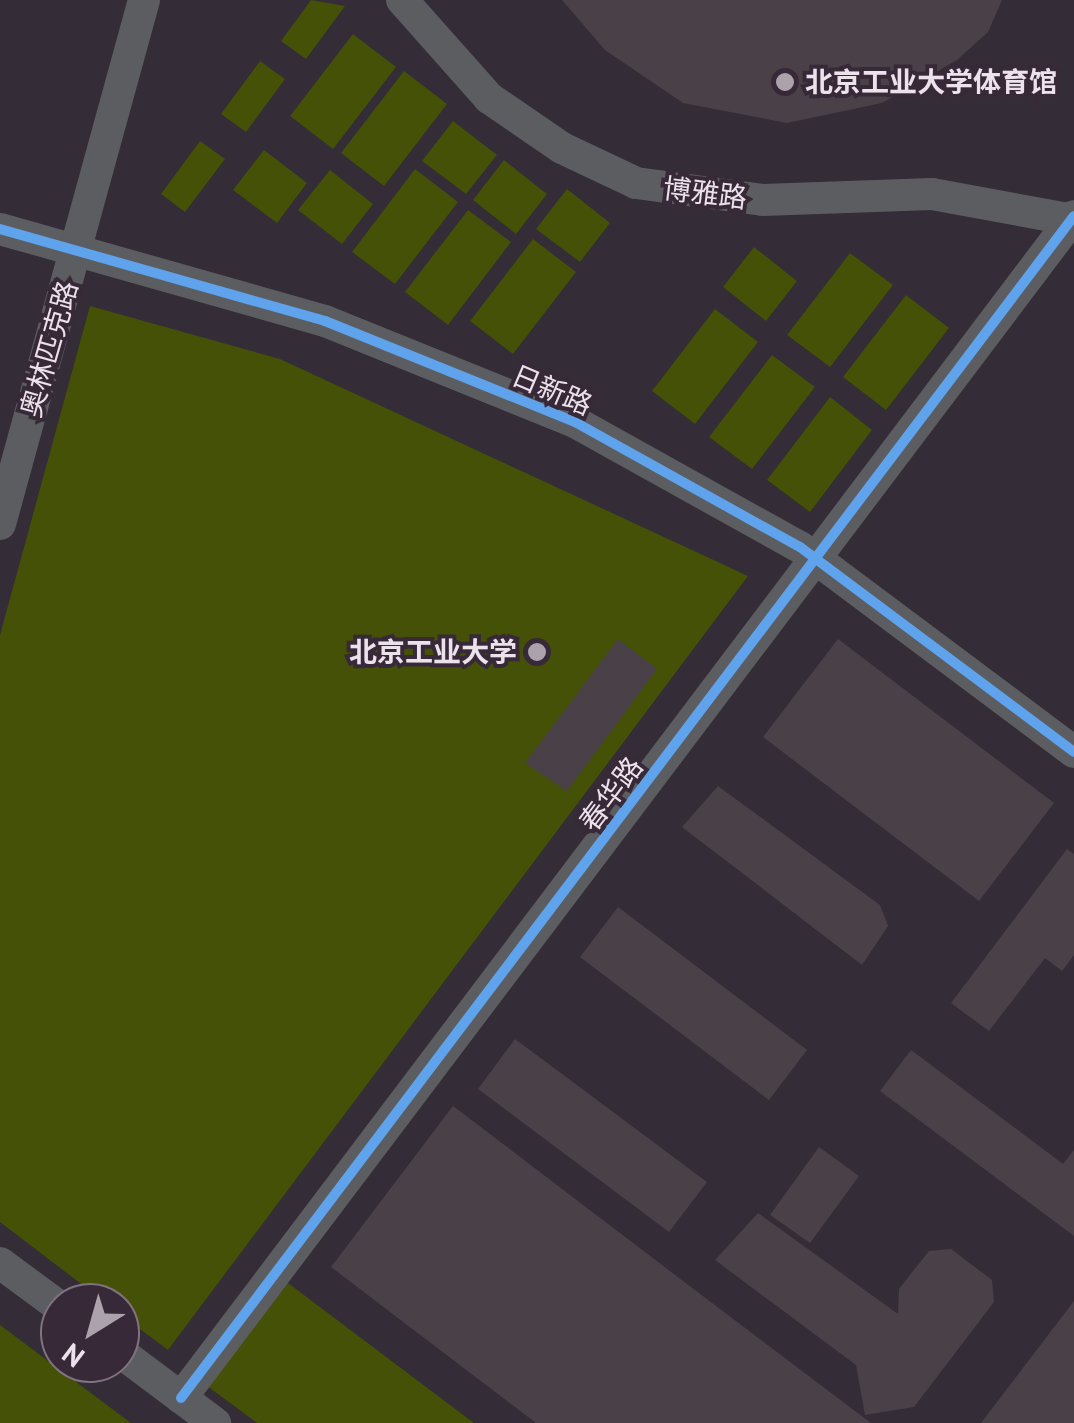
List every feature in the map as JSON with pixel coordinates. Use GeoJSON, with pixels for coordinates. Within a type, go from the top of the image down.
{"type":"FeatureCollection","features":[{"type":"Feature","properties":{"kind":"street","name":"奥林匹克路"},"geometry":{"type":"LineString","coordinates":[[0,524],[144,0]]}},
{"type":"Feature","properties":{"kind":"street","name":"博雅路"},"geometry":{"type":"LineString","coordinates":[[402,0],[489,98],[562,148],[636,183],[763,200],[932,194],[1073,218]]}},
{"type":"Feature","properties":{"kind":"street","name":"春华路"},"geometry":{"type":"LineString","coordinates":[[181,1398],[1073,218]]}},
{"type":"Feature","properties":{"kind":"street","name":"日新路"},"geometry":{"type":"LineString","coordinates":[[0,228],[76,253],[325,321],[575,422],[817,560],[1074,752]]}},
{"type":"Feature","properties":{"kind":"street"},"geometry":{"type":"LineString","coordinates":[[0,1263],[40,1292]]}},
{"type":"Feature","properties":{"kind":"street"},"geometry":{"type":"LineString","coordinates":[[140,1367],[215,1423]]}},
{"type":"Feature","properties":{"kind":"green space"},"geometry":{"type":"Polygon","coordinates":[[[311,0],[345,6],[306,59],[281,41],[311,0]]]}},
{"type":"Feature","properties":{"kind":"green space"},"geometry":{"type":"Polygon","coordinates":[[[353,34],[396,67],[333,149],[290,116],[353,34]]]}},
{"type":"Feature","properties":{"kind":"green space"},"geometry":{"type":"Polygon","coordinates":[[[260,61],[285,79],[246,132],[221,114],[260,61]]]}},
{"type":"Feature","properties":{"kind":"green space"},"geometry":{"type":"Polygon","coordinates":[[[404,71],[447,104],[384,186],[341,153],[404,71]]]}},
{"type":"Feature","properties":{"kind":"green space"},"geometry":{"type":"Polygon","coordinates":[[[453,121],[497,155],[466,194],[422,161],[453,121]]]}},
{"type":"Feature","properties":{"kind":"green space"},"geometry":{"type":"Polygon","coordinates":[[[200,141],[225,159],[185,212],[161,194],[200,141]]]}},
{"type":"Feature","properties":{"kind":"green space"},"geometry":{"type":"Polygon","coordinates":[[[264,150],[307,183],[277,223],[233,190],[264,150]]]}},
{"type":"Feature","properties":{"kind":"green space"},"geometry":{"type":"Polygon","coordinates":[[[504,160],[547,194],[516,234],[473,200],[504,160]]]}},
{"type":"Feature","properties":{"kind":"green space"},"geometry":{"type":"Polygon","coordinates":[[[415,169],[458,202],[395,284],[352,252],[415,169]]]}},
{"type":"Feature","properties":{"kind":"green space"},"geometry":{"type":"Polygon","coordinates":[[[330,170],[373,204],[342,244],[298,210],[330,170]]]}},
{"type":"Feature","properties":{"kind":"green space"},"geometry":{"type":"Polygon","coordinates":[[[567,189],[610,223],[580,262],[536,229],[567,189]]]}},
{"type":"Feature","properties":{"kind":"green space"},"geometry":{"type":"Polygon","coordinates":[[[468,210],[511,242],[448,325],[405,292],[468,210]]]}},
{"type":"Feature","properties":{"kind":"green space"},"geometry":{"type":"Polygon","coordinates":[[[533,239],[576,272],[513,354],[470,321],[533,239]]]}},
{"type":"Feature","properties":{"kind":"green space"},"geometry":{"type":"Polygon","coordinates":[[[754,247],[797,281],[766,321],[723,287],[754,247]]]}},
{"type":"Feature","properties":{"kind":"green space"},"geometry":{"type":"Polygon","coordinates":[[[850,253],[893,285],[830,367],[787,335],[850,253]]]}},
{"type":"Feature","properties":{"kind":"green space"},"geometry":{"type":"Polygon","coordinates":[[[906,295],[949,328],[886,410],[843,377],[906,295]]]}},
{"type":"Feature","properties":{"kind":"green space"},"geometry":{"type":"Polygon","coordinates":[[[90,306],[280,359],[748,576],[168,1350],[140,1329],[140,1283],[80,1283],[0,1222],[0,635],[90,306]]]}},
{"type":"Feature","properties":{"kind":"green space"},"geometry":{"type":"Polygon","coordinates":[[[715,309],[758,342],[695,424],[652,391],[715,309]]]}},
{"type":"Feature","properties":{"kind":"green space"},"geometry":{"type":"Polygon","coordinates":[[[772,355],[815,387],[752,469],[709,437],[772,355]]]}},
{"type":"Feature","properties":{"kind":"green space"},"geometry":{"type":"Polygon","coordinates":[[[830,397],[872,430],[810,512],[767,480],[830,397]]]}},
{"type":"Feature","properties":{"kind":"green space"},"geometry":{"type":"Polygon","coordinates":[[[284,1280],[474,1423],[257,1423],[207,1386],[284,1280]]]}},
{"type":"Feature","properties":{"kind":"green space"},"geometry":{"type":"Polygon","coordinates":[[[0,1325],[40,1355],[40,1383],[78,1383],[131,1423],[0,1423],[0,1325]]]}},
{"type":"Feature","properties":{"kind":"building","name":"北京工业大学体育馆"},"geometry":{"type":"Polygon","coordinates":[[[562,0],[1002,0],[988,32],[957,60],[882,103],[787,123],[683,103],[605,50],[562,0]]]}},
{"type":"Feature","properties":{"kind":"building"},"geometry":{"type":"Polygon","coordinates":[[[618,639],[657,669],[567,791],[525,763],[618,639]]]}},
{"type":"Feature","properties":{"kind":"building"},"geometry":{"type":"Polygon","coordinates":[[[838,639],[1054,803],[979,901],[763,737],[838,639]]]}},
{"type":"Feature","properties":{"kind":"building"},"geometry":{"type":"Polygon","coordinates":[[[718,786],[880,905],[888,926],[862,965],[682,827],[718,786]]]}},
{"type":"Feature","properties":{"kind":"building"},"geometry":{"type":"Polygon","coordinates":[[[1067,849],[1074,854],[1074,955],[1062,971],[1045,958],[989,1031],[951,1003],[1067,849]]]}},
{"type":"Feature","properties":{"kind":"building"},"geometry":{"type":"Polygon","coordinates":[[[618,907],[807,1050],[769,1100],[580,957],[618,907]]]}},
{"type":"Feature","properties":{"kind":"building"},"geometry":{"type":"Polygon","coordinates":[[[515,1039],[707,1182],[669,1232],[478,1089],[515,1039]]]}},
{"type":"Feature","properties":{"kind":"building"},"geometry":{"type":"Polygon","coordinates":[[[911,1050],[1063,1164],[1074,1150],[1074,1236],[880,1091],[911,1050]]]}},
{"type":"Feature","properties":{"kind":"building"},"geometry":{"type":"Polygon","coordinates":[[[453,1106],[871,1423],[536,1423],[331,1267],[453,1106]]]}},
{"type":"Feature","properties":{"kind":"building"},"geometry":{"type":"Polygon","coordinates":[[[819,1147],[859,1176],[810,1243],[770,1215],[819,1147]]]}},
{"type":"Feature","properties":{"kind":"building"},"geometry":{"type":"Polygon","coordinates":[[[758,1213],[898,1314],[899,1289],[929,1251],[951,1249],[992,1280],[994,1302],[914,1407],[865,1415],[856,1365],[715,1260],[758,1213]]]}},
{"type":"Feature","properties":{"kind":"building"},"geometry":{"type":"Polygon","coordinates":[[[1074,1301],[1074,1423],[981,1423],[1074,1301]]]}},
{"type":"Feature","properties":{"kind":"cycle path"},"geometry":{"type":"LineString","coordinates":[[181,1398],[1074,216]]}},
{"type":"Feature","properties":{"kind":"cycle path"},"geometry":{"type":"LineString","coordinates":[[0,229],[325,321],[575,422],[800,547],[1074,752]]}},
{"type":"Feature","properties":{"kind":"place","name":"北京工业大学体育馆"},"geometry":{"type":"Point","coordinates":[785,82]}},
{"type":"Feature","properties":{"kind":"place","name":"北京工业大学"},"geometry":{"type":"Point","coordinates":[537,652]}}]}
